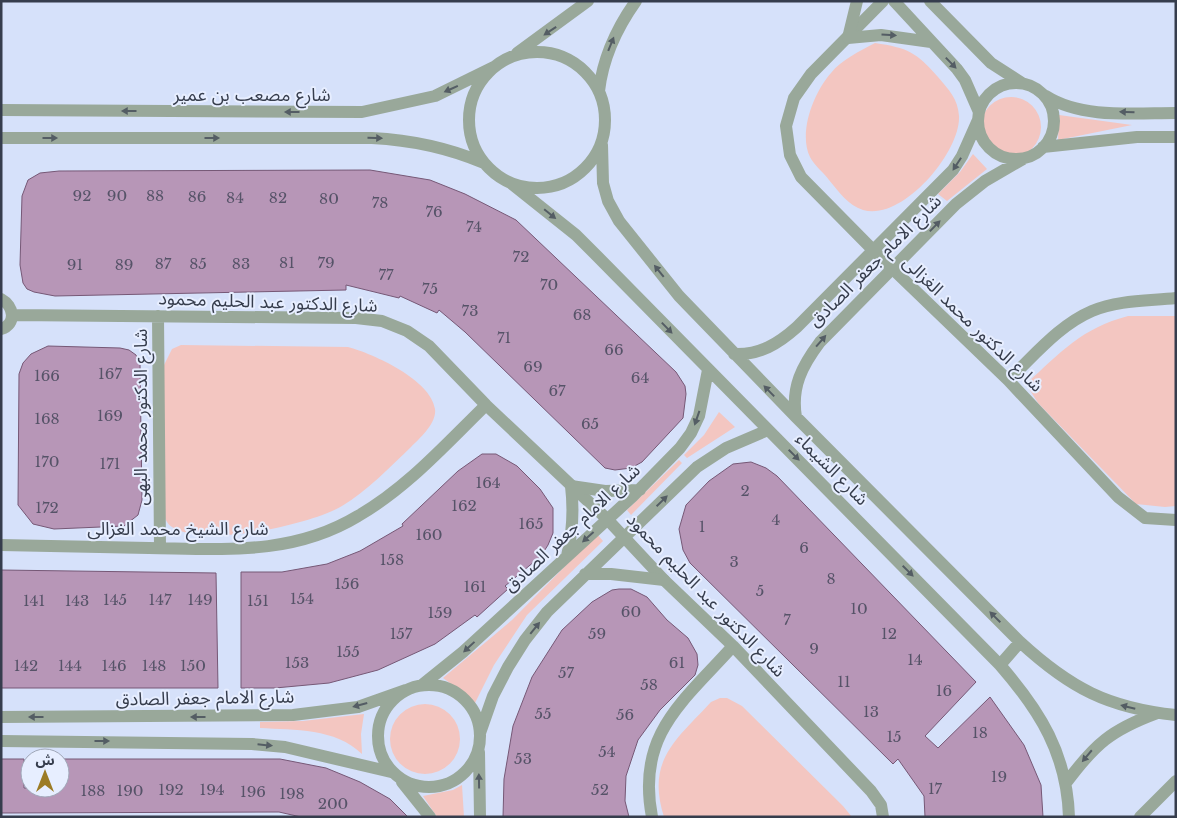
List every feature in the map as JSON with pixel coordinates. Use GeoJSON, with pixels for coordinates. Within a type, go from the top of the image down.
{"type":"FeatureCollection","features":[{"type":"Feature","properties":{"kind":"street"},"geometry":{"type":"LineString","coordinates":[[509,58],[539,52],[568,59],[591,78],[599,91],[605,108],[605,127],[602,144],[592,160],[580,173],[565,182],[548,187],[530,188],[512,184],[497,175],[484,163],[474,148],[469,130],[469,113],[473,95],[482,80],[494,67],[557,26],[588,1]]}},
{"type":"Feature","properties":{"kind":"street"},"geometry":{"type":"LineString","coordinates":[[599,91],[601,72],[610,45],[621,23],[636,1]]}},
{"type":"Feature","properties":{"kind":"street"},"geometry":{"type":"LineString","coordinates":[[857,1],[848,38],[898,36],[931,42]]}},
{"type":"Feature","properties":{"kind":"street","name":"شارع الدكتور محمد الغزالى"},"geometry":{"type":"LineString","coordinates":[[882,1],[811,74],[794,98],[786,126],[790,155],[801,177],[874,251],[1008,380],[1130,508],[1145,518],[1176,520]]}},
{"type":"Feature","properties":{"kind":"street"},"geometry":{"type":"LineString","coordinates":[[894,1],[965,80],[978,116],[980,135],[988,148],[1001,156],[1023,158],[1043,147],[1137,137],[1176,137]]}},
{"type":"Feature","properties":{"kind":"street"},"geometry":{"type":"LineString","coordinates":[[930,1],[939,7],[991,63],[1059,104],[1084,110],[1176,113]]}},
{"type":"Feature","properties":{"kind":"street","name":"شارع مصعب بن عمير"},"geometry":{"type":"LineString","coordinates":[[1,110],[362,112],[435,96],[494,67]]}},
{"type":"Feature","properties":{"kind":"street"},"geometry":{"type":"LineString","coordinates":[[978,116],[986,98],[998,88],[1022,83]]}},
{"type":"Feature","properties":{"kind":"street"},"geometry":{"type":"LineString","coordinates":[[1040,93],[1052,109],[1054,119],[1053,129],[1043,147]]}},
{"type":"Feature","properties":{"kind":"street","name":"شارع الامام جعفر الصادق"},"geometry":{"type":"LineString","coordinates":[[734,354],[758,352],[782,340],[874,251],[953,170],[962,156],[978,116]]}},
{"type":"Feature","properties":{"kind":"street"},"geometry":{"type":"LineString","coordinates":[[1,138],[372,138],[417,141],[436,145],[484,163]]}},
{"type":"Feature","properties":{"kind":"street","name":"شارع الشيماء"},"geometry":{"type":"LineString","coordinates":[[602,144],[603,184],[608,201],[619,221],[680,296],[796,418],[1020,642],[1048,668],[1071,684],[1106,700],[1157,713],[1176,715]]}},
{"type":"Feature","properties":{"kind":"street","name":"شارع الامام جعفر الصادق"},"geometry":{"type":"LineString","coordinates":[[796,418],[794,404],[798,378],[806,360],[820,342],[970,192],[1023,158]]}},
{"type":"Feature","properties":{"kind":"street","name":"شارع الشيماء"},"geometry":{"type":"LineString","coordinates":[[512,184],[576,235],[1000,664],[1038,712],[1050,734],[1066,783],[1070,817]]}},
{"type":"Feature","properties":{"kind":"street"},"geometry":{"type":"LineString","coordinates":[[1008,380],[1064,328],[1091,311],[1124,302],[1176,298]]}},
{"type":"Feature","properties":{"kind":"street"},"geometry":{"type":"LineString","coordinates":[[1,299],[8,303],[13,315],[11,323],[1,329]]}},
{"type":"Feature","properties":{"kind":"street","name":"شارع الدكتور عبد الحليم محمود"},"geometry":{"type":"LineString","coordinates":[[13,315],[322,317],[382,322],[407,331],[429,346],[486,405],[608,520],[664,580],[733,646],[871,791],[881,805],[883,817]]}},
{"type":"Feature","properties":{"kind":"street","name":"شارع الدكتور محمد البهى"},"geometry":{"type":"LineString","coordinates":[[158,316],[160,548]]}},
{"type":"Feature","properties":{"kind":"street","name":"شارع الامام جعفر الصادق"},"geometry":{"type":"LineString","coordinates":[[422,685],[463,652],[608,520],[680,448],[691,433],[698,416],[708,370]]}},
{"type":"Feature","properties":{"kind":"street","name":"شارع الشيخ محمد الغزالى"},"geometry":{"type":"LineString","coordinates":[[1,545],[160,548],[276,547],[326,532],[358,517],[385,499],[414,475],[486,405]]}},
{"type":"Feature","properties":{"kind":"street"},"geometry":{"type":"LineString","coordinates":[[1,741],[252,744],[285,747],[395,775],[414,786],[431,788],[448,784],[463,775],[474,762],[493,696],[525,640],[547,612],[704,462],[733,444],[768,430]]}},
{"type":"Feature","properties":{"kind":"street"},"geometry":{"type":"LineString","coordinates":[[567,556],[573,533],[574,510],[571,486],[605,491],[640,490]]}},
{"type":"Feature","properties":{"kind":"street"},"geometry":{"type":"LineString","coordinates":[[585,574],[611,574],[664,580]]}},
{"type":"Feature","properties":{"kind":"street"},"geometry":{"type":"LineString","coordinates":[[1000,664],[1020,642]]}},
{"type":"Feature","properties":{"kind":"street"},"geometry":{"type":"LineString","coordinates":[[652,817],[648,792],[648,771],[660,734],[674,713],[733,646]]}},
{"type":"Feature","properties":{"kind":"street"},"geometry":{"type":"LineString","coordinates":[[430,817],[395,775],[380,751],[378,727],[383,712],[393,699],[406,690],[422,685],[438,686],[454,692],[467,702],[476,716],[480,739],[480,817]]}},
{"type":"Feature","properties":{"kind":"street","name":"شارع الامام جعفر الصادق"},"geometry":{"type":"LineString","coordinates":[[1,717],[294,715],[358,707],[406,690]]}},
{"type":"Feature","properties":{"kind":"street"},"geometry":{"type":"LineString","coordinates":[[1066,783],[1089,753],[1102,740],[1119,728],[1157,713]]}},
{"type":"Feature","properties":{"kind":"street"},"geometry":{"type":"LineString","coordinates":[[1140,817],[1176,782]]}},
{"type":"Feature","properties":{"kind":"shaded area"},"geometry":{"type":"Polygon","coordinates":[[[875,43],[904,49],[924,62],[952,95],[957,105],[959,116],[957,131],[940,165],[911,195],[895,205],[878,211],[863,210],[844,198],[810,157],[806,136],[807,124],[814,101],[825,81],[840,64],[875,43]]]}},
{"type":"Feature","properties":{"kind":"shaded area"},"geometry":{"type":"Polygon","coordinates":[[[1011,97],[1028,102],[1036,110],[1041,127],[1036,144],[1028,152],[1011,157],[994,152],[986,144],[981,127],[986,110],[994,102],[1011,97]]]}},
{"type":"Feature","properties":{"kind":"shaded area"},"geometry":{"type":"Polygon","coordinates":[[[1059,115],[1132,125],[1058,140],[1059,115]]]}},
{"type":"Feature","properties":{"kind":"shaded area"},"geometry":{"type":"Polygon","coordinates":[[[973,154],[987,169],[947,201],[938,194],[960,172],[973,154]]]}},
{"type":"Feature","properties":{"kind":"shaded area"},"geometry":{"type":"Polygon","coordinates":[[[1128,316],[1176,316],[1176,506],[1165,507],[1136,504],[1038,403],[1026,384],[1073,342],[1085,334],[1112,321],[1128,316]]]}},
{"type":"Feature","properties":{"kind":"shaded area"},"geometry":{"type":"Polygon","coordinates":[[[181,345],[348,347],[386,362],[413,378],[431,398],[435,414],[431,425],[423,435],[387,471],[342,506],[306,520],[257,532],[231,535],[187,533],[170,526],[163,515],[164,365],[172,349],[181,345]]]}},
{"type":"Feature","properties":{"kind":"shaded area"},"geometry":{"type":"Polygon","coordinates":[[[719,412],[735,427],[687,458],[684,455],[704,435],[719,412]]]}},
{"type":"Feature","properties":{"kind":"shaded area"},"geometry":{"type":"Polygon","coordinates":[[[679,460],[682,463],[631,515],[627,510],[679,460]]]}},
{"type":"Feature","properties":{"kind":"shaded area"},"geometry":{"type":"Polygon","coordinates":[[[597,534],[603,541],[527,615],[494,665],[474,705],[461,691],[443,678],[512,620],[597,534]]]}},
{"type":"Feature","properties":{"kind":"shaded area"},"geometry":{"type":"Polygon","coordinates":[[[720,698],[727,698],[742,706],[852,817],[664,817],[659,797],[659,780],[668,752],[686,728],[711,702],[720,698]]]}},
{"type":"Feature","properties":{"kind":"shaded area"},"geometry":{"type":"Polygon","coordinates":[[[425,704],[438,707],[450,714],[457,726],[460,739],[457,752],[450,764],[438,771],[425,774],[412,771],[400,764],[393,752],[390,739],[393,726],[400,714],[412,707],[425,704]]]}},
{"type":"Feature","properties":{"kind":"shaded area"},"geometry":{"type":"Polygon","coordinates":[[[364,714],[361,734],[362,754],[340,739],[327,735],[301,730],[260,728],[260,722],[303,721],[364,714]]]}},
{"type":"Feature","properties":{"kind":"shaded area"},"geometry":{"type":"Polygon","coordinates":[[[462,785],[464,817],[437,817],[423,796],[453,790],[462,785]]]}},
{"type":"Feature","properties":{"kind":"building"},"geometry":{"type":"Polygon","coordinates":[[[370,170],[430,180],[465,194],[516,220],[676,372],[685,386],[683,418],[642,462],[631,468],[615,470],[605,468],[465,332],[439,310],[437,313],[400,296],[399,298],[346,285],[346,290],[55,296],[34,292],[27,289],[23,283],[20,265],[22,196],[28,180],[40,173],[59,171],[370,170]]]}},
{"type":"Feature","properties":{"kind":"building"},"geometry":{"type":"Polygon","coordinates":[[[48,346],[120,348],[129,350],[136,355],[140,364],[142,500],[138,515],[124,526],[54,529],[33,524],[18,505],[19,374],[23,363],[31,354],[48,346]]]}},
{"type":"Feature","properties":{"kind":"building"},"geometry":{"type":"Polygon","coordinates":[[[482,454],[496,454],[517,466],[540,489],[553,508],[553,533],[548,545],[541,556],[505,586],[508,589],[477,617],[475,615],[435,644],[378,670],[329,683],[275,688],[241,688],[241,572],[282,572],[327,564],[360,551],[403,526],[402,524],[458,471],[482,454]]]}},
{"type":"Feature","properties":{"kind":"building"},"geometry":{"type":"Polygon","coordinates":[[[751,462],[766,468],[777,476],[976,682],[925,736],[938,748],[990,697],[1024,745],[1041,785],[1043,817],[925,817],[924,796],[898,759],[893,764],[690,563],[683,550],[679,529],[686,505],[709,481],[733,464],[751,462]]]}},
{"type":"Feature","properties":{"kind":"building"},"geometry":{"type":"Polygon","coordinates":[[[1,570],[216,573],[218,688],[1,688],[1,570]]]}},
{"type":"Feature","properties":{"kind":"building"},"geometry":{"type":"Polygon","coordinates":[[[631,589],[647,597],[667,620],[688,638],[697,654],[698,665],[695,675],[660,710],[638,740],[626,776],[625,801],[629,817],[503,817],[504,779],[513,726],[532,677],[562,630],[592,602],[612,590],[631,589]]]}},
{"type":"Feature","properties":{"kind":"building"},"geometry":{"type":"Polygon","coordinates":[[[1,759],[20,759],[20,798],[70,798],[70,759],[280,759],[326,768],[360,782],[390,799],[408,817],[301,817],[279,812],[1,813],[1,759]]]}}]}
